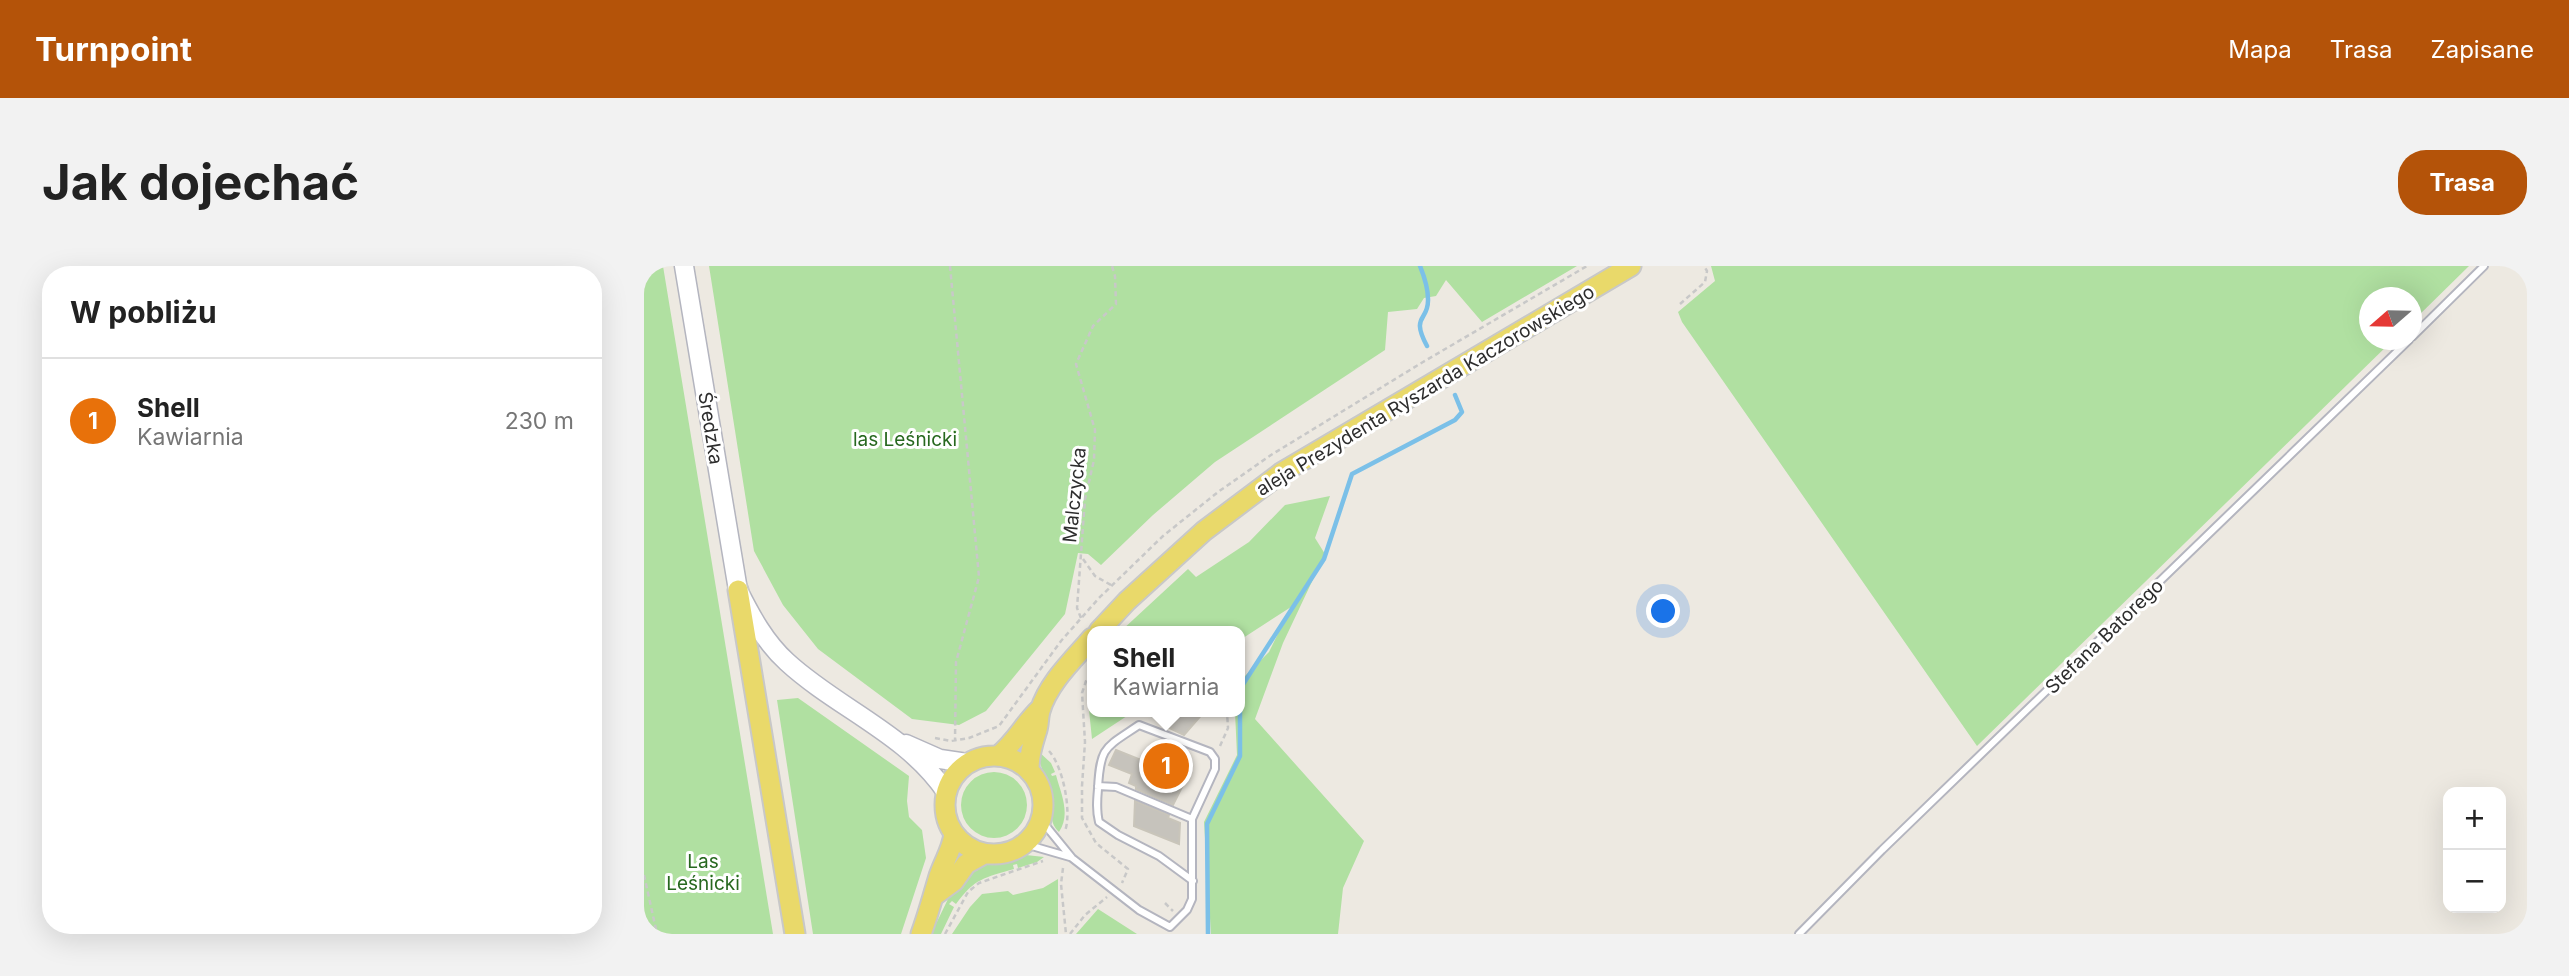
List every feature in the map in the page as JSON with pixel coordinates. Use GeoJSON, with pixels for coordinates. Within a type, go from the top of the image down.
{"type":"FeatureCollection","features":[{"type":"Feature","properties":{"kind":"main road","name":"Średzka"},"geometry":{"type":"LineString","coordinates":[[684,266],[738,590],[752,618],[784,659],[896,741]]}},
{"type":"Feature","properties":{"kind":"main road","name":"aleja Prezydenta Ryszarda Kaczorowskiego"},"geometry":{"type":"LineString","coordinates":[[1104,626],[1127,601],[1204,531],[1281,473],[1631,266]]}},
{"type":"Feature","properties":{"kind":"main road"},"geometry":{"type":"LineString","coordinates":[[738,590],[795,934]]}},
{"type":"Feature","properties":{"kind":"main road"},"geometry":{"type":"LineString","coordinates":[[998,756],[1010,747],[1026,723],[1040,709],[1069,664],[1087,644]]}},
{"type":"Feature","properties":{"kind":"main road"},"geometry":{"type":"LineString","coordinates":[[1029,771],[1030,748],[1037,730],[1040,709]]}},
{"type":"Feature","properties":{"kind":"main road"},"geometry":{"type":"LineString","coordinates":[[896,741],[940,759],[967,763]]}},
{"type":"Feature","properties":{"kind":"main road"},"geometry":{"type":"LineString","coordinates":[[896,741],[931,773],[946,792]]}},
{"type":"Feature","properties":{"kind":"main road"},"geometry":{"type":"LineString","coordinates":[[998,756],[1020,763],[1029,771],[1039,785],[1043,803],[1041,820],[1035,833],[1025,844],[999,855],[984,854],[962,843],[954,834],[946,814],[946,792],[950,781],[967,763],[982,757],[998,756]]}},
{"type":"Feature","properties":{"kind":"main road"},"geometry":{"type":"LineString","coordinates":[[921,934],[940,874],[952,847],[954,834]]}},
{"type":"Feature","properties":{"kind":"main road"},"geometry":{"type":"LineString","coordinates":[[935,895],[954,881],[966,864],[984,854]]}},
{"type":"Feature","properties":{"kind":"lane","name":"Stefana Batorego"},"geometry":{"type":"LineString","coordinates":[[2422,327],[2484,266]]}},
{"type":"Feature","properties":{"kind":"lane","name":"Stefana Batorego"},"geometry":{"type":"LineString","coordinates":[[1799,934],[2399,350]]}},
{"type":"Feature","properties":{"kind":"lane"},"geometry":{"type":"LineString","coordinates":[[1041,820],[1072,858],[1139,910],[1170,927],[1190,906],[1193,881],[1192,819],[1215,769],[1215,759],[1210,752],[1139,725],[1110,744],[1101,757],[1099,821],[1118,835],[1159,856],[1193,881]]}},
{"type":"Feature","properties":{"kind":"lane"},"geometry":{"type":"LineString","coordinates":[[1098,786],[1116,786],[1192,819]]}},
{"type":"Feature","properties":{"kind":"lane"},"geometry":{"type":"LineString","coordinates":[[1025,844],[1072,858]]}},
{"type":"Feature","properties":{"kind":"path"},"geometry":{"type":"LineString","coordinates":[[950,266],[979,577],[956,662],[956,740]]}},
{"type":"Feature","properties":{"kind":"path","name":"Malczycka"},"geometry":{"type":"LineString","coordinates":[[1082,618],[1077,608],[1085,499],[1094,460],[1095,430],[1076,364],[1093,326],[1116,304],[1112,266]]}},
{"type":"Feature","properties":{"kind":"path"},"geometry":{"type":"LineString","coordinates":[[931,737],[956,740],[969,738],[999,726],[1061,641],[1082,618],[1163,536],[1218,492],[1271,455],[1587,266]]}},
{"type":"Feature","properties":{"kind":"path"},"geometry":{"type":"LineString","coordinates":[[1680,304],[1705,282],[1707,271],[1704,266]]}},
{"type":"Feature","properties":{"kind":"path"},"geometry":{"type":"LineString","coordinates":[[1082,556],[1095,576],[1112,586]]}},
{"type":"Feature","properties":{"kind":"path"},"geometry":{"type":"LineString","coordinates":[[1215,759],[1228,727],[1227,717]]}},
{"type":"Feature","properties":{"kind":"path"},"geometry":{"type":"LineString","coordinates":[[1052,753],[1058,766],[1069,812],[1066,828]]}},
{"type":"Feature","properties":{"kind":"path"},"geometry":{"type":"LineString","coordinates":[[944,934],[968,892],[979,883],[1037,865],[1046,859]]}},
{"type":"Feature","properties":{"kind":"path"},"geometry":{"type":"LineString","coordinates":[[1063,868],[1061,884],[1068,934]]}},
{"type":"Feature","properties":{"kind":"path"},"geometry":{"type":"LineString","coordinates":[[1068,934],[1085,915],[1115,890],[1124,880],[1128,869]]}},
{"type":"Feature","properties":{"kind":"path"},"geometry":{"type":"LineString","coordinates":[[644,875],[657,934]]}},
{"type":"Feature","properties":{"kind":"green space","name":"Las Leśnicki"},"geometry":{"type":"Polygon","coordinates":[[[644,266],[663,266],[773,934],[644,934],[644,266]]]}},
{"type":"Feature","properties":{"kind":"green space","name":"las Leśnicki"},"geometry":{"type":"Polygon","coordinates":[[[709,266],[1577,266],[1482,322],[1446,280],[1436,296],[1424,298],[1417,309],[1388,312],[1385,350],[1215,462],[1153,515],[1101,565],[1088,554],[1078,553],[1065,614],[986,711],[959,725],[912,719],[818,649],[783,605],[754,551],[709,266]]]}},
{"type":"Feature","properties":{"kind":"green space"},"geometry":{"type":"Polygon","coordinates":[[[1711,266],[2469,266],[2422,312],[2422,287],[2359,287],[2359,350],[2383,350],[1977,746],[1682,322],[1678,312],[1715,281],[1711,266]]]}},
{"type":"Feature","properties":{"kind":"green space"},"geometry":{"type":"Polygon","coordinates":[[[1330,496],[1315,538],[1325,554],[1283,643],[1255,719],[1364,841],[1343,888],[1338,934],[1211,934],[1204,822],[1237,755],[1235,717],[1245,717],[1245,676],[1269,652],[1291,607],[1245,637],[1245,626],[1126,626],[1188,569],[1196,577],[1249,542],[1285,505],[1330,496]]]}},
{"type":"Feature","properties":{"kind":"green space"},"geometry":{"type":"Polygon","coordinates":[[[798,698],[909,776],[909,817],[922,830],[926,858],[901,934],[813,934],[777,700],[798,698]]]}},
{"type":"Feature","properties":{"kind":"green space"},"geometry":{"type":"Polygon","coordinates":[[[1090,717],[1125,717],[1092,739],[1090,717]]]}},
{"type":"Feature","properties":{"kind":"green space"},"geometry":{"type":"Polygon","coordinates":[[[1038,751],[1051,763],[1055,772],[1051,774],[1056,775],[1062,797],[1065,811],[1059,832],[1053,824],[1051,795],[1038,751]]]}},
{"type":"Feature","properties":{"kind":"green space"},"geometry":{"type":"Polygon","coordinates":[[[994,772],[1007,775],[1017,782],[1024,792],[1027,805],[1024,818],[1017,828],[1007,835],[994,838],[981,835],[971,828],[964,818],[961,805],[964,792],[971,782],[981,775],[994,772]]]}},
{"type":"Feature","properties":{"kind":"green space"},"geometry":{"type":"Polygon","coordinates":[[[1026,855],[1044,857],[1018,868],[1017,864],[1013,865],[1014,869],[987,877],[975,884],[956,904],[952,901],[949,904],[954,907],[941,934],[931,934],[948,899],[972,867],[975,871],[978,870],[976,865],[1026,855]]]}},
{"type":"Feature","properties":{"kind":"green space"},"geometry":{"type":"Polygon","coordinates":[[[1058,879],[1058,934],[952,934],[982,894],[1008,891],[1013,895],[1043,888],[1058,879]]]}},
{"type":"Feature","properties":{"kind":"green space"},"geometry":{"type":"Polygon","coordinates":[[[1098,909],[1137,934],[1076,934],[1098,909]]]}},
{"type":"Feature","properties":{"kind":"building"},"geometry":{"type":"Polygon","coordinates":[[[1173,717],[1200,717],[1184,735],[1165,726],[1173,717]]]}},
{"type":"Feature","properties":{"kind":"building"},"geometry":{"type":"Polygon","coordinates":[[[1116,750],[1156,766],[1161,754],[1192,767],[1173,805],[1136,789],[1136,786],[1129,783],[1132,774],[1109,765],[1116,750]]]}},
{"type":"Feature","properties":{"kind":"building"},"geometry":{"type":"Polygon","coordinates":[[[1135,801],[1169,815],[1168,818],[1180,823],[1179,844],[1134,826],[1135,801]]]}},
{"type":"Feature","properties":{"kind":"waterway"},"geometry":{"type":"LineString","coordinates":[[1420,266],[1428,299],[1420,328],[1427,346]]}},
{"type":"Feature","properties":{"kind":"waterway"},"geometry":{"type":"LineString","coordinates":[[1245,681],[1324,559],[1352,474],[1455,420],[1462,412],[1455,395]]}},
{"type":"Feature","properties":{"kind":"waterway"},"geometry":{"type":"LineString","coordinates":[[1208,934],[1207,824],[1240,756],[1240,717]]}},
{"type":"Feature","properties":{"kind":"place","name":"Shell"},"geometry":{"type":"Point","coordinates":[1166,766]}}]}
